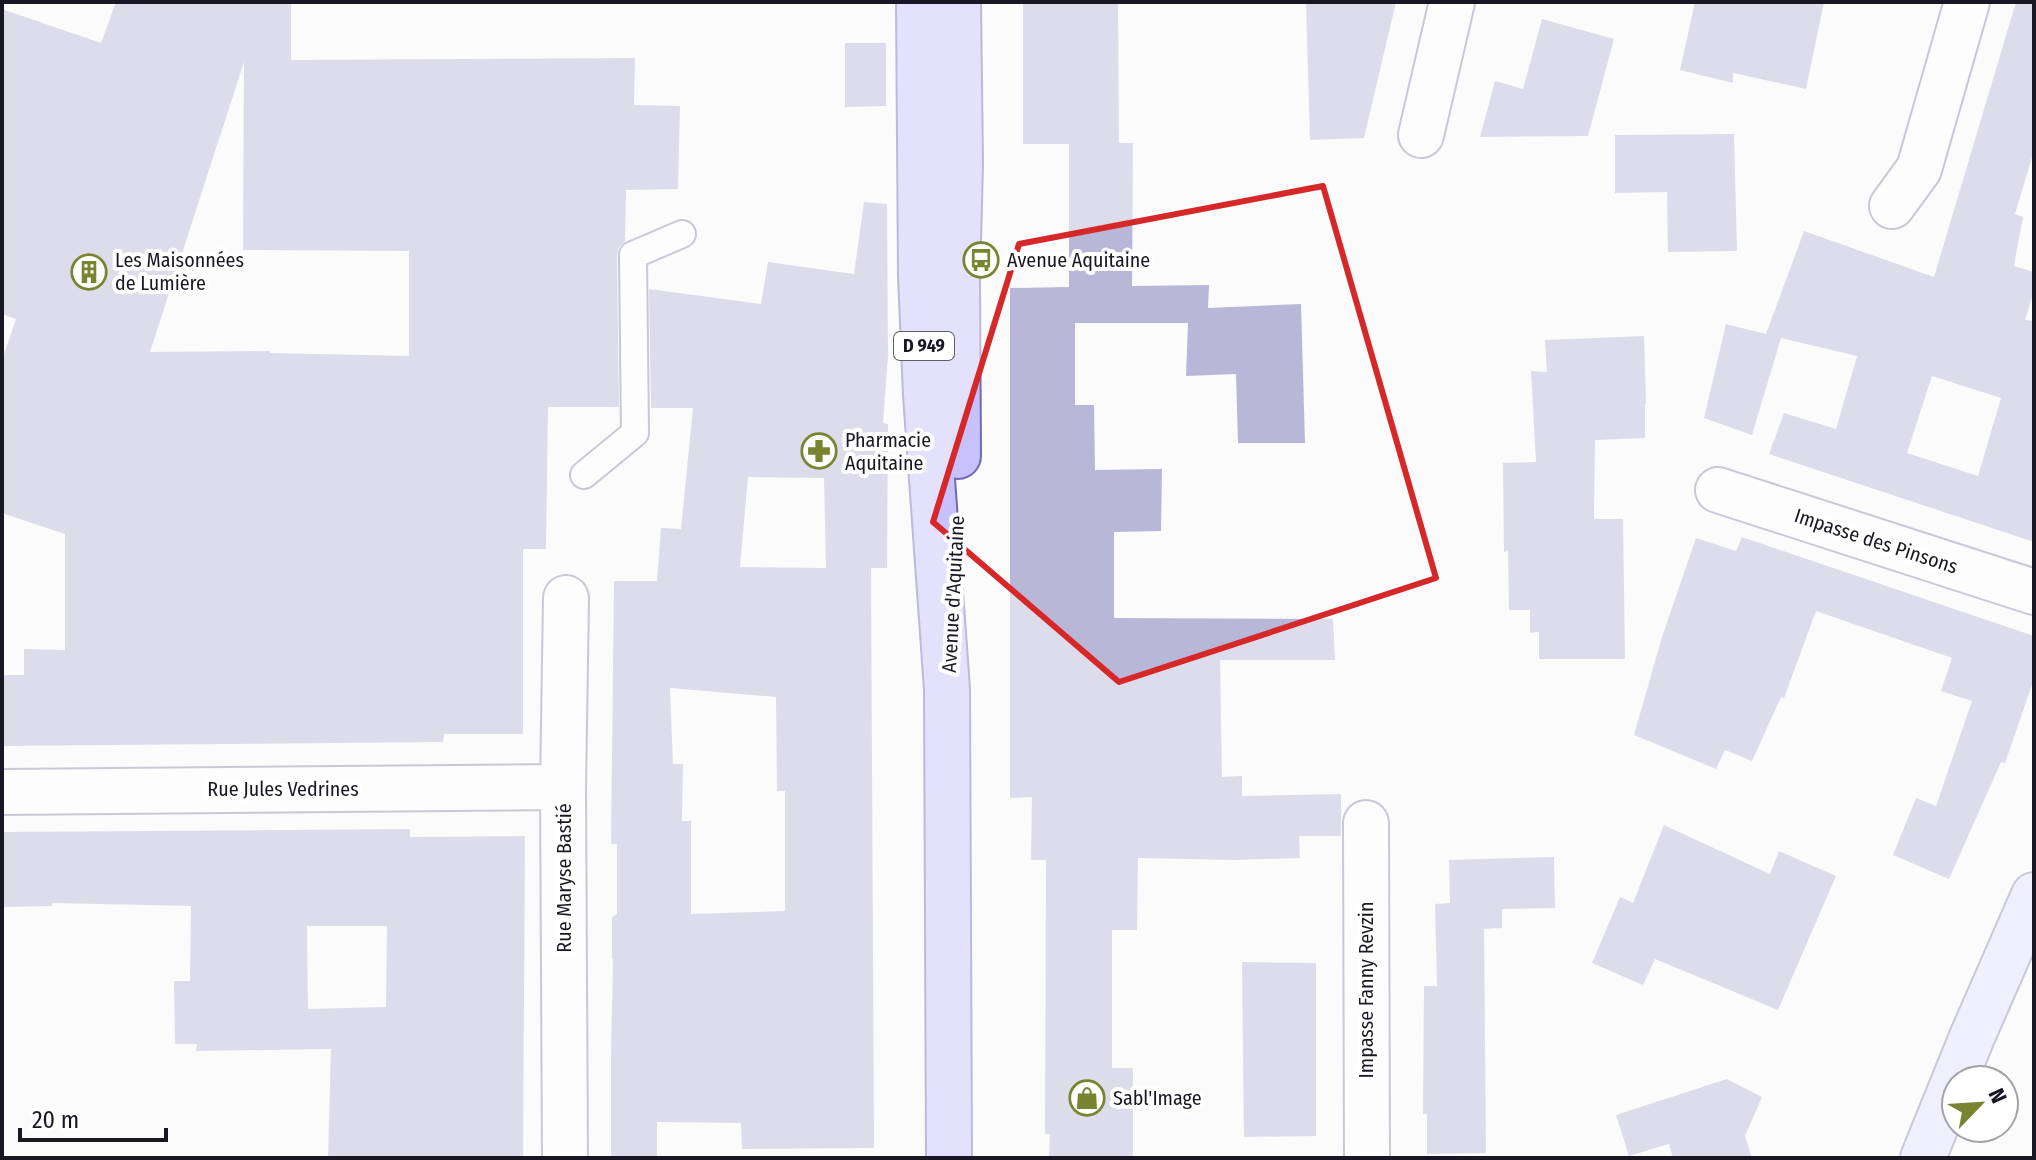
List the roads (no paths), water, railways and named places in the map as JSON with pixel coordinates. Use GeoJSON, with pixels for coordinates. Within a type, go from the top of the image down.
{"type":"FeatureCollection","features":[{"type":"Feature","properties":{"kind":"main road","name":"Avenue d'Aquitaine"},"geometry":{"type":"LineString","coordinates":[[919,2],[922,305],[947,689]]}},
{"type":"Feature","properties":{"kind":"main road","name":"Avenue d'Aquitaine"},"geometry":{"type":"LineString","coordinates":[[947,689],[959,572],[958,2]]}},
{"type":"Feature","properties":{"kind":"main road","name":"D 949"},"geometry":{"type":"LineString","coordinates":[[947,689],[949,1158]]}},
{"type":"Feature","properties":{"kind":"street"},"geometry":{"type":"LineString","coordinates":[[1421,135],[1452,2]]}},
{"type":"Feature","properties":{"kind":"street"},"geometry":{"type":"LineString","coordinates":[[1892,206],[1919,169],[1967,2]]}},
{"type":"Feature","properties":{"kind":"street","name":"Impasse des Pinsons"},"geometry":{"type":"LineString","coordinates":[[1718,490],[2034,592]]}},
{"type":"Feature","properties":{"kind":"street","name":"Rue Maryse Bastié"},"geometry":{"type":"LineString","coordinates":[[565,1158],[563,787],[566,598]]}},
{"type":"Feature","properties":{"kind":"street","name":"Rue Jules Vedrines"},"geometry":{"type":"LineString","coordinates":[[2,792],[563,787]]}},
{"type":"Feature","properties":{"kind":"street","name":"Impasse Fanny Revzin"},"geometry":{"type":"LineString","coordinates":[[1366,823],[1367,1158]]}},
{"type":"Feature","properties":{"kind":"street"},"geometry":{"type":"LineString","coordinates":[[1923,1158],[2034,895]]}},
{"type":"Feature","properties":{"kind":"lane"},"geometry":{"type":"LineString","coordinates":[[584,475],[635,433],[633,255],[682,234]]}},
{"type":"Feature","properties":{"kind":"place","name":"Avenue Aquitaine"},"geometry":{"type":"Point","coordinates":[981,260]}},
{"type":"Feature","properties":{"kind":"place","name":"Les Maisonnées de Lumière"},"geometry":{"type":"Point","coordinates":[89,272]}},
{"type":"Feature","properties":{"kind":"place","name":"Pharmacie Aquitaine"},"geometry":{"type":"Point","coordinates":[819,451]}},
{"type":"Feature","properties":{"kind":"place","name":"Sabl'Image"},"geometry":{"type":"Point","coordinates":[1087,1098]}}]}
